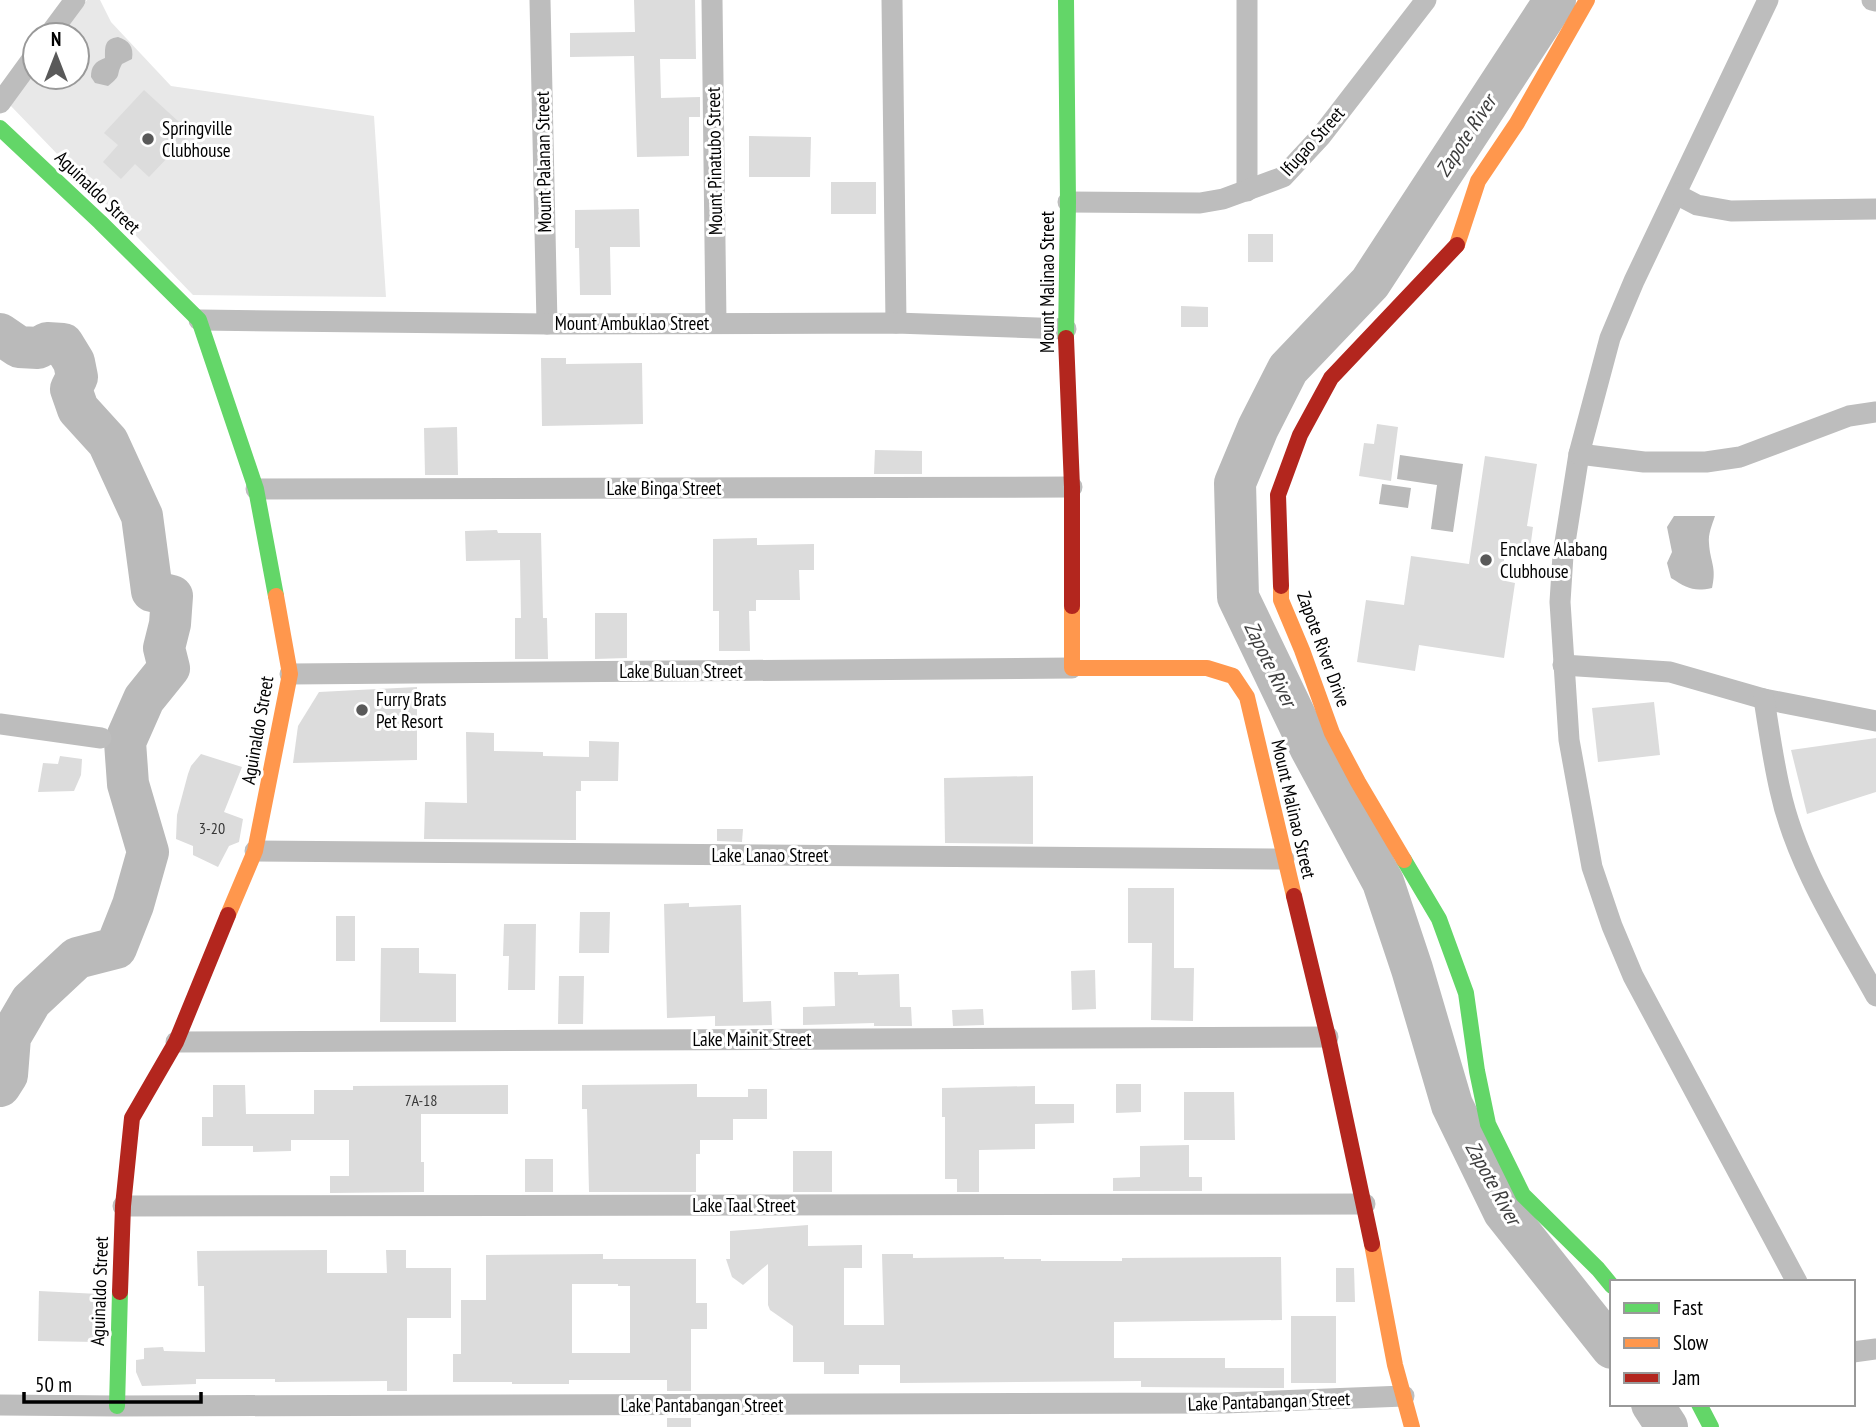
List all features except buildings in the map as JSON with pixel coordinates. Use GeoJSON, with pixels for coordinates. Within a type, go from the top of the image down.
{"type":"FeatureCollection","features":[{"type":"Feature","properties":{"kind":"street"},"geometry":{"type":"LineString","coordinates":[[59,21],[75,0]]}},
{"type":"Feature","properties":{"kind":"street","name":"Mount Palanan Street"},"geometry":{"type":"LineString","coordinates":[[540,0],[547,324]]}},
{"type":"Feature","properties":{"kind":"street","name":"Mount Pinatubo Street"},"geometry":{"type":"LineString","coordinates":[[712,0],[716,323]]}},
{"type":"Feature","properties":{"kind":"street"},"geometry":{"type":"LineString","coordinates":[[892,0],[896,323]]}},
{"type":"Feature","properties":{"kind":"street","name":"Mount Malinao Street"},"geometry":{"type":"LineString","coordinates":[[1066,0],[1066,329],[1072,487],[1072,668],[1207,668],[1233,676],[1247,697],[1328,1037],[1395,1365],[1412,1427]]}},
{"type":"Feature","properties":{"kind":"street"},"geometry":{"type":"LineString","coordinates":[[1247,0],[1247,191]]}},
{"type":"Feature","properties":{"kind":"street","name":"Ifugao Street"},"geometry":{"type":"LineString","coordinates":[[1068,202],[1200,203],[1223,200],[1283,177],[1321,136],[1426,0]]}},
{"type":"Feature","properties":{"kind":"street","name":"Zapote River Drive"},"geometry":{"type":"LineString","coordinates":[[1587,0],[1517,123],[1478,181],[1459,243],[1331,379],[1300,435],[1278,495],[1281,600],[1332,733],[1439,919],[1466,993],[1477,1072],[1488,1125],[1523,1195],[1610,1284]]}},
{"type":"Feature","properties":{"kind":"street"},"geometry":{"type":"LineString","coordinates":[[1768,0],[1634,281],[1610,338],[1578,454],[1563,555],[1560,601],[1569,740],[1592,867],[1612,926],[1633,976],[1796,1280]]}},
{"type":"Feature","properties":{"kind":"street"},"geometry":{"type":"LineString","coordinates":[[0,103],[21,74]]}},
{"type":"Feature","properties":{"kind":"street","name":"Aguinaldo Street"},"geometry":{"type":"LineString","coordinates":[[0,128],[199,320],[256,489],[290,674],[255,851],[176,1042],[132,1118],[123,1206],[117,1406]]}},
{"type":"Feature","properties":{"kind":"street"},"geometry":{"type":"LineString","coordinates":[[1676,194],[1697,205],[1731,211],[1876,209]]}},
{"type":"Feature","properties":{"kind":"street","name":"Mount Ambuklao Street"},"geometry":{"type":"LineString","coordinates":[[199,320],[547,324],[896,323],[1066,329]]}},
{"type":"Feature","properties":{"kind":"street"},"geometry":{"type":"LineString","coordinates":[[1578,454],[1644,461],[1706,461],[1740,457],[1849,416],[1876,412]]}},
{"type":"Feature","properties":{"kind":"street","name":"Lake Binga Street"},"geometry":{"type":"LineString","coordinates":[[256,489],[1072,487]]}},
{"type":"Feature","properties":{"kind":"street"},"geometry":{"type":"LineString","coordinates":[[1563,665],[1670,672],[1764,699],[1876,721]]}},
{"type":"Feature","properties":{"kind":"street","name":"Lake Buluan Street"},"geometry":{"type":"LineString","coordinates":[[290,674],[1072,668]]}},
{"type":"Feature","properties":{"kind":"street"},"geometry":{"type":"LineString","coordinates":[[1764,699],[1780,792],[1797,845],[1876,996]]}},
{"type":"Feature","properties":{"kind":"street"},"geometry":{"type":"LineString","coordinates":[[0,724],[101,738]]}},
{"type":"Feature","properties":{"kind":"street","name":"Lake Lanao Street"},"geometry":{"type":"LineString","coordinates":[[255,851],[1284,859]]}},
{"type":"Feature","properties":{"kind":"street","name":"Lake Mainit Street"},"geometry":{"type":"LineString","coordinates":[[176,1042],[1328,1037]]}},
{"type":"Feature","properties":{"kind":"street","name":"Lake Taal Street"},"geometry":{"type":"LineString","coordinates":[[123,1206],[1364,1204]]}},
{"type":"Feature","properties":{"kind":"street"},"geometry":{"type":"LineString","coordinates":[[1855,1353],[1876,1349]]}},
{"type":"Feature","properties":{"kind":"street","name":"Lake Pantabangan Street"},"geometry":{"type":"LineString","coordinates":[[0,1405],[1224,1403],[1404,1396]]}},
{"type":"Feature","properties":{"kind":"street"},"geometry":{"type":"LineString","coordinates":[[1700,1406],[1711,1427]]}},
{"type":"Feature","properties":{"kind":"shaded area"},"geometry":{"type":"Polygon","coordinates":[[[87,0],[100,0],[111,22],[171,86],[374,116],[386,297],[193,295],[9,104],[21,88],[21,91],[91,91],[91,21],[71,21],[87,0]]]}},
{"type":"Feature","properties":{"kind":"shaded area"},"geometry":{"type":"Polygon","coordinates":[[[118,37],[130,45],[132,59],[122,64],[117,77],[108,86],[95,83],[91,77],[93,67],[105,58],[105,47],[113,38],[118,37]]]}},
{"type":"Feature","properties":{"kind":"shaded area"},"geometry":{"type":"Polygon","coordinates":[[[1400,455],[1463,464],[1453,532],[1431,529],[1437,485],[1397,479],[1400,455]]]}},
{"type":"Feature","properties":{"kind":"shaded area"},"geometry":{"type":"Polygon","coordinates":[[[1382,484],[1411,488],[1408,508],[1379,504],[1382,484]]]}},
{"type":"Feature","properties":{"kind":"shaded area"},"geometry":{"type":"Polygon","coordinates":[[[1674,516],[1715,516],[1709,540],[1714,570],[1712,588],[1690,588],[1671,578],[1667,563],[1672,552],[1667,527],[1674,516]]]}},
{"type":"Feature","properties":{"kind":"waterway","name":"Zapote River"},"geometry":{"type":"LineString","coordinates":[[1555,0],[1370,283],[1288,369],[1258,428],[1235,483],[1238,597],[1310,747],[1383,882],[1452,1105],[1504,1212],[1610,1345]]}},
{"type":"Feature","properties":{"kind":"waterway"},"geometry":{"type":"LineString","coordinates":[[0,334],[19,347],[38,348],[47,343],[63,344],[74,362],[77,377],[71,389],[78,409],[108,442],[142,516],[152,591],[172,596],[170,624],[164,648],[169,668],[144,699],[125,742],[128,784],[148,852],[133,905],[116,948],[77,958],[31,1001],[10,1037],[7,1075],[0,1086]]}},
{"type":"Feature","properties":{"kind":"waterway","name":"Zapote River"},"geometry":{"type":"LineString","coordinates":[[1653,1406],[1667,1427]]}},
{"type":"Feature","properties":{"kind":"traffic: fast"},"geometry":{"type":"LineString","coordinates":[[1066,0],[1066,338]]}},
{"type":"Feature","properties":{"kind":"traffic: fast"},"geometry":{"type":"LineString","coordinates":[[0,128],[199,320],[256,489],[276,596]]}},
{"type":"Feature","properties":{"kind":"traffic: fast"},"geometry":{"type":"LineString","coordinates":[[1404,860],[1439,919],[1466,993],[1488,1124],[1523,1195],[1610,1284]]}},
{"type":"Feature","properties":{"kind":"traffic: fast"},"geometry":{"type":"LineString","coordinates":[[117,1406],[120,1292]]}},
{"type":"Feature","properties":{"kind":"traffic: fast"},"geometry":{"type":"LineString","coordinates":[[1700,1406],[1711,1427]]}},
{"type":"Feature","properties":{"kind":"traffic: slow"},"geometry":{"type":"LineString","coordinates":[[1457,245],[1478,181],[1517,123],[1587,0]]}},
{"type":"Feature","properties":{"kind":"traffic: slow"},"geometry":{"type":"LineString","coordinates":[[1281,586],[1281,600],[1332,733],[1404,860]]}},
{"type":"Feature","properties":{"kind":"traffic: slow"},"geometry":{"type":"LineString","coordinates":[[228,915],[255,851],[290,674],[276,596]]}},
{"type":"Feature","properties":{"kind":"traffic: slow"},"geometry":{"type":"LineString","coordinates":[[1072,606],[1072,668],[1207,668],[1233,676],[1247,697],[1294,896]]}},
{"type":"Feature","properties":{"kind":"traffic: slow"},"geometry":{"type":"LineString","coordinates":[[1372,1244],[1395,1365],[1412,1427]]}},
{"type":"Feature","properties":{"kind":"traffic: jam"},"geometry":{"type":"LineString","coordinates":[[1281,586],[1278,495],[1300,435],[1331,378],[1457,245]]}},
{"type":"Feature","properties":{"kind":"traffic: jam"},"geometry":{"type":"LineString","coordinates":[[1066,338],[1072,487],[1072,606]]}},
{"type":"Feature","properties":{"kind":"traffic: jam"},"geometry":{"type":"LineString","coordinates":[[1294,896],[1328,1037],[1372,1244]]}},
{"type":"Feature","properties":{"kind":"traffic: jam"},"geometry":{"type":"LineString","coordinates":[[120,1292],[123,1206],[132,1118],[176,1042],[228,915]]}},
{"type":"Feature","properties":{"kind":"place","name":"Springville Clubhouse"},"geometry":{"type":"Point","coordinates":[148,139]}},
{"type":"Feature","properties":{"kind":"place","name":"Enclave Alabang Clubhouse"},"geometry":{"type":"Point","coordinates":[1486,560]}},
{"type":"Feature","properties":{"kind":"place","name":"Furry Brats Pet Resort"},"geometry":{"type":"Point","coordinates":[362,710]}}]}
